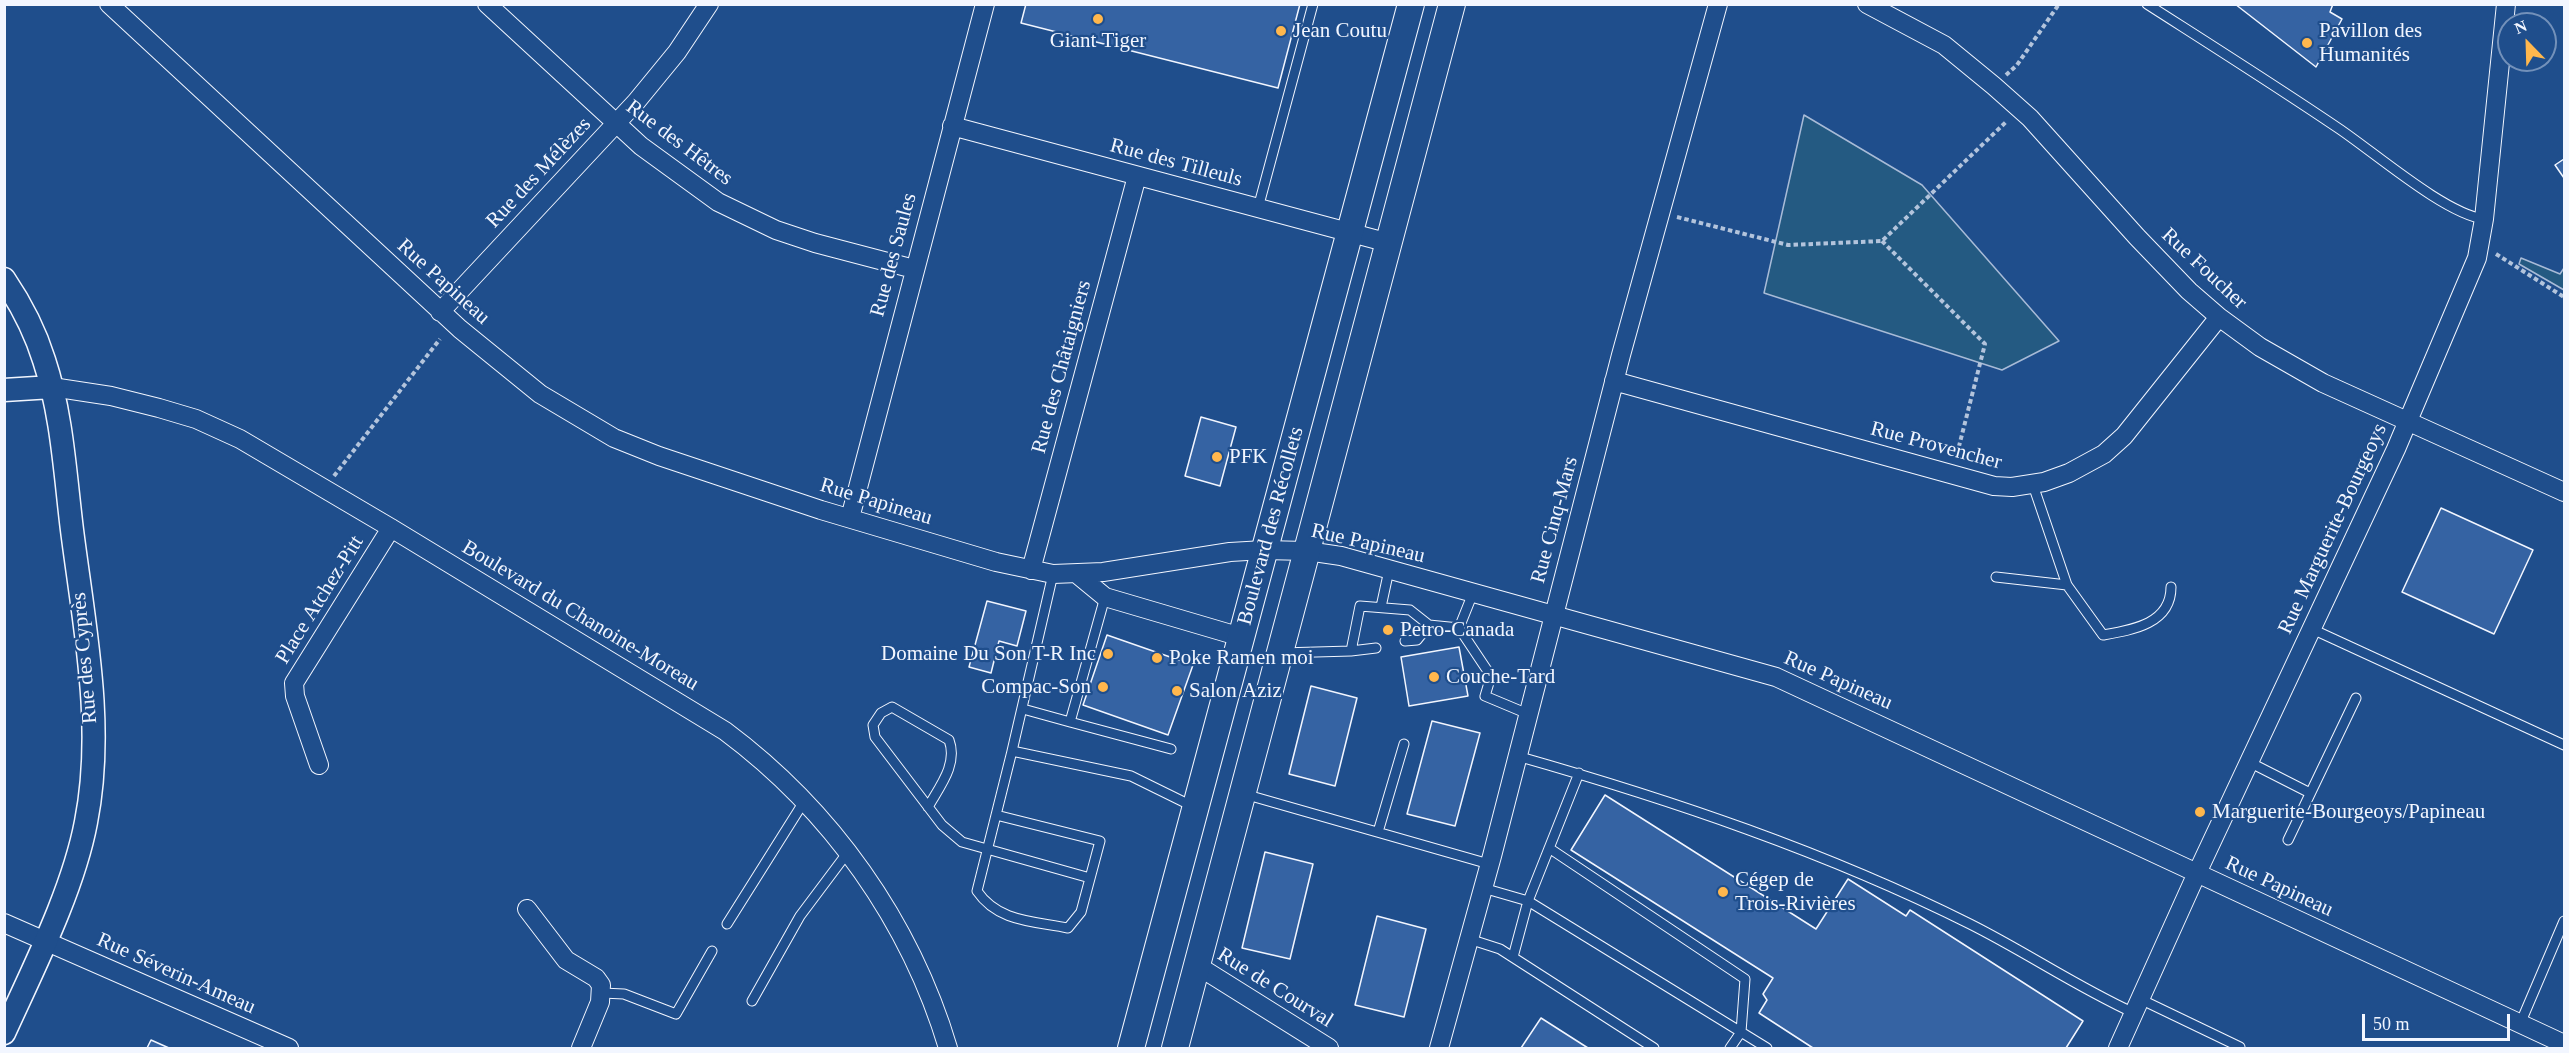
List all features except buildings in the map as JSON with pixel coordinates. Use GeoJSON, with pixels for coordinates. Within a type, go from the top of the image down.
{"type":"FeatureCollection","features":[{"type":"Feature","properties":{"kind":"main road","name":"Boulevard des Récollets"},"geometry":{"type":"LineString","coordinates":[[1131,1048],[1411,4]]}},
{"type":"Feature","properties":{"kind":"main road","name":"Boulevard des Récollets"},"geometry":{"type":"LineString","coordinates":[[1175,1048],[1452,4]]}},
{"type":"Feature","properties":{"kind":"street","name":"Rue Papineau"},"geometry":{"type":"LineString","coordinates":[[109,4],[440,312],[540,394],[606,434],[659,456],[850,518],[1031,570],[1053,574],[1077,574],[1131,569],[1230,552],[1264,549],[1307,551],[1341,556],[1776,677],[2565,1044]]}},
{"type":"Feature","properties":{"kind":"street","name":"Rue des Hêtres"},"geometry":{"type":"LineString","coordinates":[[487,4],[615,124],[693,187],[750,218],[815,243],[914,269]]}},
{"type":"Feature","properties":{"kind":"street","name":"Rue des Mélèzes"},"geometry":{"type":"LineString","coordinates":[[440,312],[615,124],[676,52],[709,4]]}},
{"type":"Feature","properties":{"kind":"street","name":"Rue des Saules"},"geometry":{"type":"LineString","coordinates":[[850,518],[985,4]]}},
{"type":"Feature","properties":{"kind":"street","name":"Rue Cinq-Mars"},"geometry":{"type":"LineString","coordinates":[[1439,1048],[1490,864],[1614,381],[1718,4]]}},
{"type":"Feature","properties":{"kind":"street","name":"Rue Foucher"},"geometry":{"type":"LineString","coordinates":[[1867,4],[1939,42],[2020,109],[2151,252],[2219,317],[2301,372],[2565,492]]}},
{"type":"Feature","properties":{"kind":"street","name":"Rue Marguerite-Bourgeoys"},"geometry":{"type":"LineString","coordinates":[[2118,1048],[2408,420],[2477,258],[2484,219],[2506,4]]}},
{"type":"Feature","properties":{"kind":"street","name":"Rue des Tilleuls"},"geometry":{"type":"LineString","coordinates":[[952,126],[1389,243]]}},
{"type":"Feature","properties":{"kind":"street","name":"Rue des Châtaigniers"},"geometry":{"type":"LineString","coordinates":[[1031,570],[1137,176]]}},
{"type":"Feature","properties":{"kind":"street","name":"Rue des Cyprès"},"geometry":{"type":"LineString","coordinates":[[4,279],[36,339],[52,387],[89,669],[93,760],[90,797],[81,844],[45,940],[4,1033]]}},
{"type":"Feature","properties":{"kind":"street","name":"Rue Provencher"},"geometry":{"type":"LineString","coordinates":[[1614,381],[2002,487],[2033,485],[2069,473],[2116,445],[2219,317]]}},
{"type":"Feature","properties":{"kind":"street"},"geometry":{"type":"LineString","coordinates":[[4,390],[52,387]]}},
{"type":"Feature","properties":{"kind":"street","name":"Boulevard du Chanoine-Moreau"},"geometry":{"type":"LineString","coordinates":[[52,387],[111,396],[196,419],[260,449],[725,730],[775,770],[805,800],[848,852],[887,910],[908,947],[927,988],[948,1048]]}},
{"type":"Feature","properties":{"kind":"street","name":"Place Atchez-Pitt"},"geometry":{"type":"LineString","coordinates":[[319,765],[295,696],[294,683],[391,528]]}},
{"type":"Feature","properties":{"kind":"street"},"geometry":{"type":"LineString","coordinates":[[1077,574],[1105,597],[1241,637]]}},
{"type":"Feature","properties":{"kind":"street"},"geometry":{"type":"LineString","coordinates":[[527,909],[566,960],[596,978],[601,985],[602,993],[581,1048]]}},
{"type":"Feature","properties":{"kind":"street","name":"Rue Séverin-Ameau"},"geometry":{"type":"LineString","coordinates":[[4,923],[289,1048]]}},
{"type":"Feature","properties":{"kind":"street","name":"Rue de Courval"},"geometry":{"type":"LineString","coordinates":[[1198,966],[1329,1048]]}},
{"type":"Feature","properties":{"kind":"lane"},"geometry":{"type":"LineString","coordinates":[[1258,208],[1313,4]]}},
{"type":"Feature","properties":{"kind":"lane"},"geometry":{"type":"LineString","coordinates":[[2147,4],[2315,112],[2464,215],[2484,219]]}},
{"type":"Feature","properties":{"kind":"lane"},"geometry":{"type":"LineString","coordinates":[[2033,485],[2067,585],[2103,635],[2148,624],[2162,614],[2171,597],[2171,587]]}},
{"type":"Feature","properties":{"kind":"lane"},"geometry":{"type":"LineString","coordinates":[[1381,607],[1389,570]]}},
{"type":"Feature","properties":{"kind":"lane"},"geometry":{"type":"LineString","coordinates":[[996,814],[1100,841],[1082,912],[1068,928],[1002,914],[986,904],[977,891],[996,814],[1012,751],[1023,710],[1053,574]]}},
{"type":"Feature","properties":{"kind":"lane"},"geometry":{"type":"LineString","coordinates":[[1996,577],[2067,585]]}},
{"type":"Feature","properties":{"kind":"lane"},"geometry":{"type":"LineString","coordinates":[[1459,628],[1473,593]]}},
{"type":"Feature","properties":{"kind":"lane"},"geometry":{"type":"LineString","coordinates":[[1070,722],[1105,597]]}},
{"type":"Feature","properties":{"kind":"lane"},"geometry":{"type":"LineString","coordinates":[[1351,651],[1360,606],[1410,610],[1429,625],[1459,628]]}},
{"type":"Feature","properties":{"kind":"lane"},"geometry":{"type":"LineString","coordinates":[[1405,641],[1417,640],[1429,625]]}},
{"type":"Feature","properties":{"kind":"lane"},"geometry":{"type":"LineString","coordinates":[[1459,628],[1491,676],[1485,696],[1528,714]]}},
{"type":"Feature","properties":{"kind":"lane"},"geometry":{"type":"LineString","coordinates":[[2312,629],[2565,745]]}},
{"type":"Feature","properties":{"kind":"lane"},"geometry":{"type":"LineString","coordinates":[[1281,653],[1376,648]]}},
{"type":"Feature","properties":{"kind":"lane"},"geometry":{"type":"LineString","coordinates":[[2288,840],[2356,698]]}},
{"type":"Feature","properties":{"kind":"lane"},"geometry":{"type":"LineString","coordinates":[[928,807],[952,763],[953,749],[949,740],[892,707],[881,713],[873,725],[875,737],[928,807],[942,825],[962,842],[1090,878]]}},
{"type":"Feature","properties":{"kind":"lane"},"geometry":{"type":"LineString","coordinates":[[1023,710],[1171,749]]}},
{"type":"Feature","properties":{"kind":"lane"},"geometry":{"type":"LineString","coordinates":[[1378,832],[1404,744]]}},
{"type":"Feature","properties":{"kind":"lane"},"geometry":{"type":"LineString","coordinates":[[1012,751],[1131,776],[1196,808]]}},
{"type":"Feature","properties":{"kind":"lane"},"geometry":{"type":"LineString","coordinates":[[1518,756],[1579,773],[1807,850],[1971,924],[2099,997],[2137,1006],[2239,1048]]}},
{"type":"Feature","properties":{"kind":"lane"},"geometry":{"type":"LineString","coordinates":[[2249,762],[2310,793]]}},
{"type":"Feature","properties":{"kind":"lane"},"geometry":{"type":"LineString","coordinates":[[1513,957],[1528,901],[1579,773]]}},
{"type":"Feature","properties":{"kind":"lane"},"geometry":{"type":"LineString","coordinates":[[1244,794],[1490,864]]}},
{"type":"Feature","properties":{"kind":"lane"},"geometry":{"type":"LineString","coordinates":[[727,924],[805,800]]}},
{"type":"Feature","properties":{"kind":"lane"},"geometry":{"type":"LineString","coordinates":[[1549,848],[1745,979],[1741,1032],[1730,1048]]}},
{"type":"Feature","properties":{"kind":"lane"},"geometry":{"type":"LineString","coordinates":[[752,1001],[800,916],[848,852]]}},
{"type":"Feature","properties":{"kind":"lane"},"geometry":{"type":"LineString","coordinates":[[1483,888],[1528,901],[1767,1048]]}},
{"type":"Feature","properties":{"kind":"lane"},"geometry":{"type":"LineString","coordinates":[[2520,1024],[2565,921]]}},
{"type":"Feature","properties":{"kind":"lane"},"geometry":{"type":"LineString","coordinates":[[1469,939],[1500,949],[1654,1048]]}},
{"type":"Feature","properties":{"kind":"lane"},"geometry":{"type":"LineString","coordinates":[[602,993],[624,994],[676,1014],[712,951]]}},
{"type":"Feature","properties":{"kind":"path"},"geometry":{"type":"LineString","coordinates":[[1994,86],[2017,64],[2060,4]]}},
{"type":"Feature","properties":{"kind":"path"},"geometry":{"type":"LineString","coordinates":[[1662,213],[1788,245],[1882,241],[2020,109]]}},
{"type":"Feature","properties":{"kind":"path"},"geometry":{"type":"LineString","coordinates":[[1882,241],[1985,344],[1952,474]]}},
{"type":"Feature","properties":{"kind":"path"},"geometry":{"type":"LineString","coordinates":[[2498,256],[2565,297]]}},
{"type":"Feature","properties":{"kind":"path"},"geometry":{"type":"LineString","coordinates":[[324,487],[440,339]]}},
{"type":"Feature","properties":{"kind":"shaded area"},"geometry":{"type":"Polygon","coordinates":[[[1804,115],[1922,185],[2059,341],[2002,370],[1764,293],[1804,115]]]}},
{"type":"Feature","properties":{"kind":"shaded area"},"geometry":{"type":"Polygon","coordinates":[[[2521,258],[2560,274],[2564,268],[2564,290],[2519,264],[2521,258]]]}},
{"type":"Feature","properties":{"kind":"place","name":"Giant Tiger"},"geometry":{"type":"Point","coordinates":[1098,19]}},
{"type":"Feature","properties":{"kind":"place","name":"Jean Coutu"},"geometry":{"type":"Point","coordinates":[1281,31]}},
{"type":"Feature","properties":{"kind":"place","name":"Pavillon des Humanités"},"geometry":{"type":"Point","coordinates":[2307,43]}},
{"type":"Feature","properties":{"kind":"place","name":"PFK"},"geometry":{"type":"Point","coordinates":[1217,457]}},
{"type":"Feature","properties":{"kind":"place","name":"Petro-Canada"},"geometry":{"type":"Point","coordinates":[1388,630]}},
{"type":"Feature","properties":{"kind":"place","name":"Domaine Du Son T-R Inc"},"geometry":{"type":"Point","coordinates":[1108,654]}},
{"type":"Feature","properties":{"kind":"place","name":"Poke Ramen moi"},"geometry":{"type":"Point","coordinates":[1157,658]}},
{"type":"Feature","properties":{"kind":"place","name":"Couche-Tard"},"geometry":{"type":"Point","coordinates":[1434,677]}},
{"type":"Feature","properties":{"kind":"place","name":"Compac-Son"},"geometry":{"type":"Point","coordinates":[1103,687]}},
{"type":"Feature","properties":{"kind":"place","name":"Salon Aziz"},"geometry":{"type":"Point","coordinates":[1177,691]}},
{"type":"Feature","properties":{"kind":"place","name":"Marguerite-Bourgeoys/Papineau"},"geometry":{"type":"Point","coordinates":[2200,812]}},
{"type":"Feature","properties":{"kind":"place","name":"Cégep de Trois-Rivières"},"geometry":{"type":"Point","coordinates":[1723,892]}}]}
